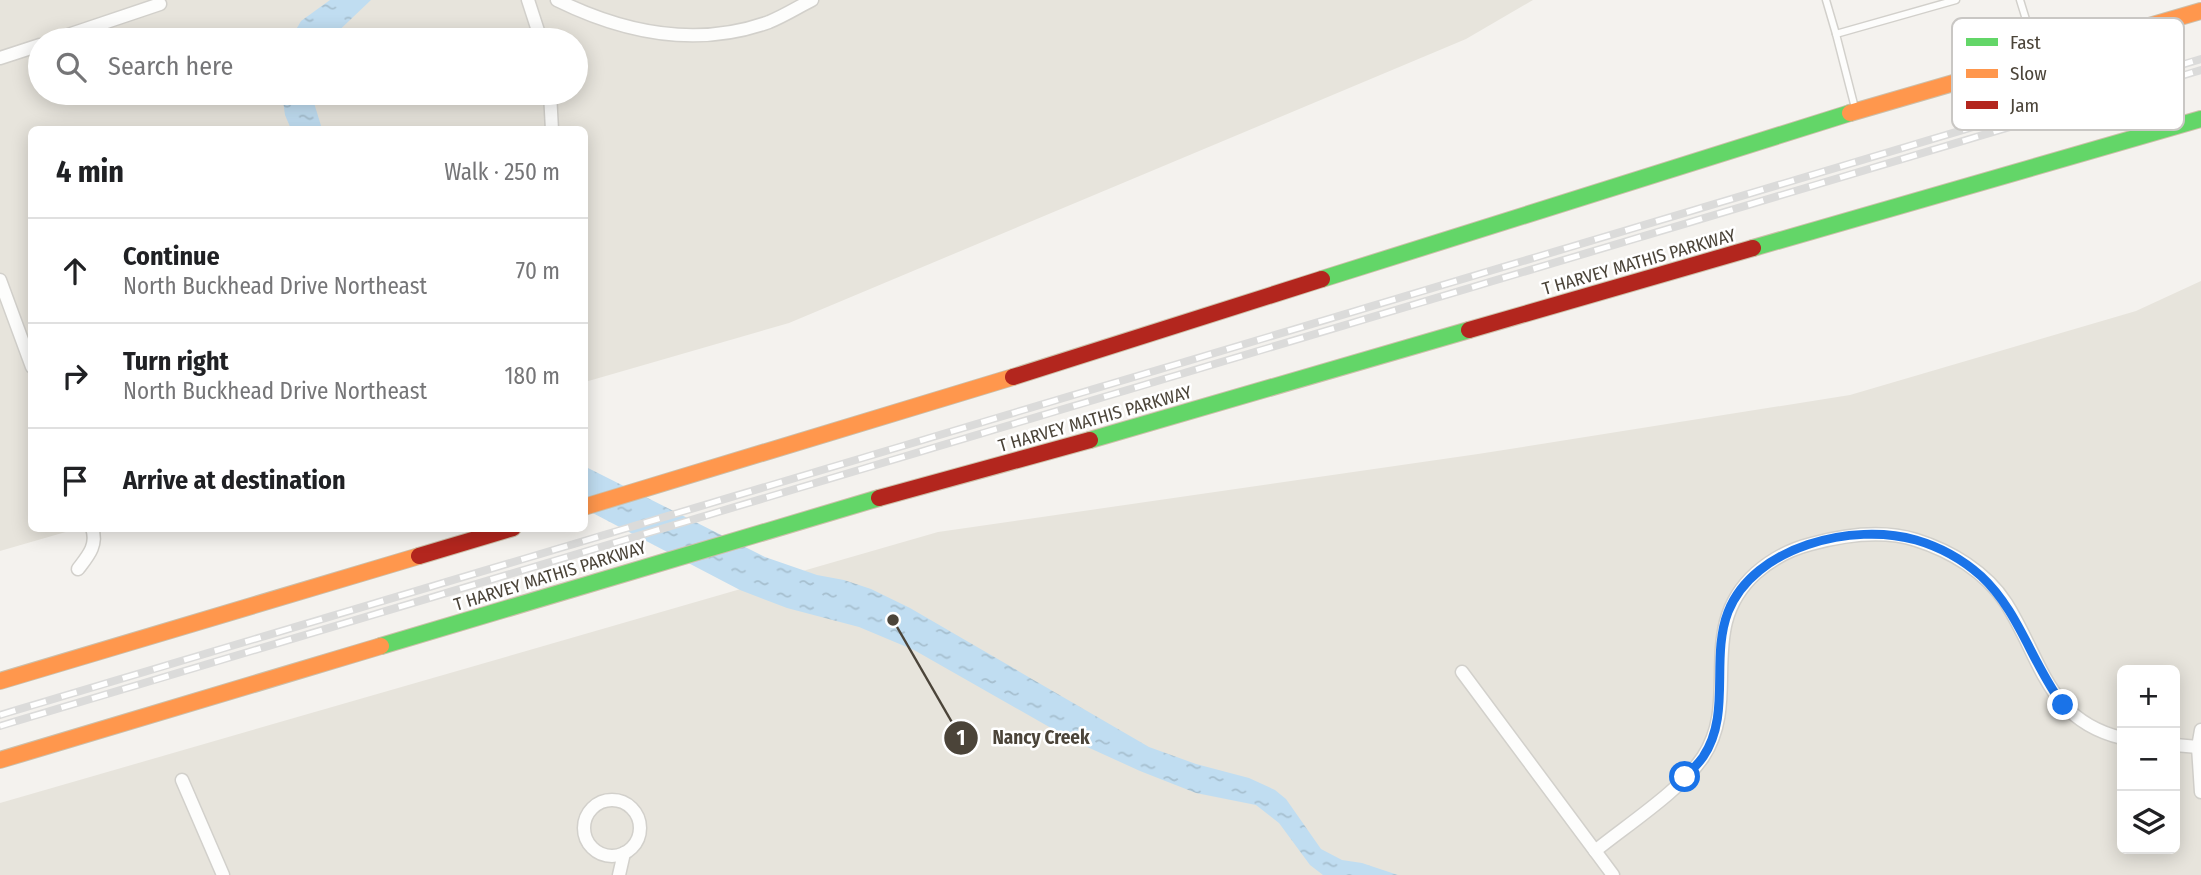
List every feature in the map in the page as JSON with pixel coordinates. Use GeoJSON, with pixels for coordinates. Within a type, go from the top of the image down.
{"type":"FeatureCollection","features":[{"type":"Feature","properties":{"kind":"highway"},"geometry":{"type":"LineString","coordinates":[[2176,18],[2201,11]]}},
{"type":"Feature","properties":{"kind":"highway"},"geometry":{"type":"LineString","coordinates":[[588,506],[787,447],[1587,193],[1952,82]]}},
{"type":"Feature","properties":{"kind":"highway","name":"T HARVEY MATHIS PARKWAY"},"geometry":{"type":"LineString","coordinates":[[2184,124],[2201,119]]}},
{"type":"Feature","properties":{"kind":"highway","name":"T HARVEY MATHIS PARKWAY"},"geometry":{"type":"LineString","coordinates":[[0,760],[881,497],[1014,462],[2163,130]]}},
{"type":"Feature","properties":{"kind":"highway"},"geometry":{"type":"LineString","coordinates":[[0,681],[500,532]]}},
{"type":"Feature","properties":{"kind":"street"},"geometry":{"type":"LineString","coordinates":[[528,0],[537,28]]}},
{"type":"Feature","properties":{"kind":"street"},"geometry":{"type":"LineString","coordinates":[[557,0],[614,23],[652,32],[707,36],[743,30],[772,21],[812,0]]}},
{"type":"Feature","properties":{"kind":"street"},"geometry":{"type":"LineString","coordinates":[[89,28],[160,4]]}},
{"type":"Feature","properties":{"kind":"street"},"geometry":{"type":"LineString","coordinates":[[0,58],[28,49]]}},
{"type":"Feature","properties":{"kind":"street"},"geometry":{"type":"LineString","coordinates":[[551,105],[552,126]]}},
{"type":"Feature","properties":{"kind":"street"},"geometry":{"type":"LineString","coordinates":[[0,280],[28,356]]}},
{"type":"Feature","properties":{"kind":"street"},"geometry":{"type":"LineString","coordinates":[[78,569],[92,549],[96,538],[94,532]]}},
{"type":"Feature","properties":{"kind":"street"},"geometry":{"type":"LineString","coordinates":[[1595,851],[1685,777],[1703,757],[1712,739],[1718,710],[1723,629],[1732,602],[1741,589],[1771,561],[1802,546],[1826,540],[1867,535],[1914,540],[1942,550],[1965,563],[2006,603],[2050,687],[2063,705],[2092,728],[2117,736]]}},
{"type":"Feature","properties":{"kind":"street"},"geometry":{"type":"LineString","coordinates":[[1462,672],[1613,875]]}},
{"type":"Feature","properties":{"kind":"street"},"geometry":{"type":"LineString","coordinates":[[2201,730],[2198,747],[2201,792]]}},
{"type":"Feature","properties":{"kind":"street"},"geometry":{"type":"LineString","coordinates":[[2180,745],[2198,747]]}},
{"type":"Feature","properties":{"kind":"street"},"geometry":{"type":"LineString","coordinates":[[182,780],[223,875]]}},
{"type":"Feature","properties":{"kind":"street"},"geometry":{"type":"LineString","coordinates":[[620,875],[624,853],[637,840],[639,822],[636,813],[622,801],[604,800],[596,805],[585,820],[586,838],[597,852],[615,856],[624,853]]}},
{"type":"Feature","properties":{"kind":"lane"},"geometry":{"type":"LineString","coordinates":[[1825,0],[1856,111]]}},
{"type":"Feature","properties":{"kind":"lane"},"geometry":{"type":"LineString","coordinates":[[1836,34],[1956,0]]}},
{"type":"Feature","properties":{"kind":"lane"},"geometry":{"type":"LineString","coordinates":[[2020,0],[2026,18]]}},
{"type":"Feature","properties":{"kind":"shaded area"},"geometry":{"type":"Polygon","coordinates":[[[0,0],[1533,0],[1466,39],[789,323],[588,381],[588,126],[28,126],[28,532],[66,532],[0,551],[0,0]]]}},
{"type":"Feature","properties":{"kind":"shaded area"},"geometry":{"type":"Polygon","coordinates":[[[2201,281],[2201,875],[0,875],[0,803],[938,532],[1478,454],[1850,395],[2136,311],[2201,281]]]}},
{"type":"Feature","properties":{"kind":"water"},"geometry":{"type":"Polygon","coordinates":[[[330,0],[371,0],[342,28],[297,28],[301,21],[330,0]]]}},
{"type":"Feature","properties":{"kind":"water"},"geometry":{"type":"Polygon","coordinates":[[[284,105],[315,105],[321,126],[290,126],[284,105]]]}},
{"type":"Feature","properties":{"kind":"water"},"geometry":{"type":"Polygon","coordinates":[[[588,468],[765,557],[817,575],[871,589],[910,608],[1149,747],[1196,764],[1249,778],[1275,790],[1286,799],[1321,849],[1342,860],[1362,863],[1398,875],[1323,875],[1310,865],[1279,823],[1256,805],[1196,793],[1140,771],[1072,740],[914,650],[859,627],[787,608],[740,590],[588,511],[588,468]]]}},
{"type":"Feature","properties":{"kind":"railway"},"geometry":{"type":"LineString","coordinates":[[2184,64],[2201,59]]}},
{"type":"Feature","properties":{"kind":"railway"},"geometry":{"type":"LineString","coordinates":[[2184,75],[2201,70]]}},
{"type":"Feature","properties":{"kind":"railway"},"geometry":{"type":"LineString","coordinates":[[0,715],[1963,130]]}},
{"type":"Feature","properties":{"kind":"railway"},"geometry":{"type":"LineString","coordinates":[[0,726],[2000,130]]}},
{"type":"Feature","properties":{"kind":"traffic: fast"},"geometry":{"type":"LineString","coordinates":[[1322,279],[1850,113]]}},
{"type":"Feature","properties":{"kind":"traffic: fast"},"geometry":{"type":"LineString","coordinates":[[2184,124],[2201,119]]}},
{"type":"Feature","properties":{"kind":"traffic: fast"},"geometry":{"type":"LineString","coordinates":[[1753,248],[2163,130]]}},
{"type":"Feature","properties":{"kind":"traffic: fast"},"geometry":{"type":"LineString","coordinates":[[1090,440],[1469,330]]}},
{"type":"Feature","properties":{"kind":"traffic: fast"},"geometry":{"type":"LineString","coordinates":[[381,646],[879,498]]}},
{"type":"Feature","properties":{"kind":"traffic: slow"},"geometry":{"type":"LineString","coordinates":[[2177,18],[2201,11]]}},
{"type":"Feature","properties":{"kind":"traffic: slow"},"geometry":{"type":"LineString","coordinates":[[1850,113],[1952,83]]}},
{"type":"Feature","properties":{"kind":"traffic: slow"},"geometry":{"type":"LineString","coordinates":[[588,506],[1013,377]]}},
{"type":"Feature","properties":{"kind":"traffic: slow"},"geometry":{"type":"LineString","coordinates":[[0,681],[419,556]]}},
{"type":"Feature","properties":{"kind":"traffic: slow"},"geometry":{"type":"LineString","coordinates":[[0,760],[381,646]]}},
{"type":"Feature","properties":{"kind":"traffic: jam"},"geometry":{"type":"LineString","coordinates":[[1469,330],[1753,248]]}},
{"type":"Feature","properties":{"kind":"traffic: jam"},"geometry":{"type":"LineString","coordinates":[[1013,377],[1322,279]]}},
{"type":"Feature","properties":{"kind":"traffic: jam"},"geometry":{"type":"LineString","coordinates":[[879,498],[1090,440]]}},
{"type":"Feature","properties":{"kind":"traffic: jam"},"geometry":{"type":"LineString","coordinates":[[419,556],[500,532]]}},
{"type":"Feature","properties":{"kind":"place","name":"Nancy Creek"},"geometry":{"type":"Point","coordinates":[893,620]}},
{"type":"Feature","properties":{"kind":"route"},"geometry":{"type":"LineString","coordinates":[[1685,777],[1703,757],[1712,739],[1720,701],[1723,629],[1732,602],[1751,578],[1771,561],[1802,546],[1826,540],[1867,535],[1891,536],[1914,540],[1942,550],[1965,563],[2006,603],[2050,687],[2063,705]]}}]}
